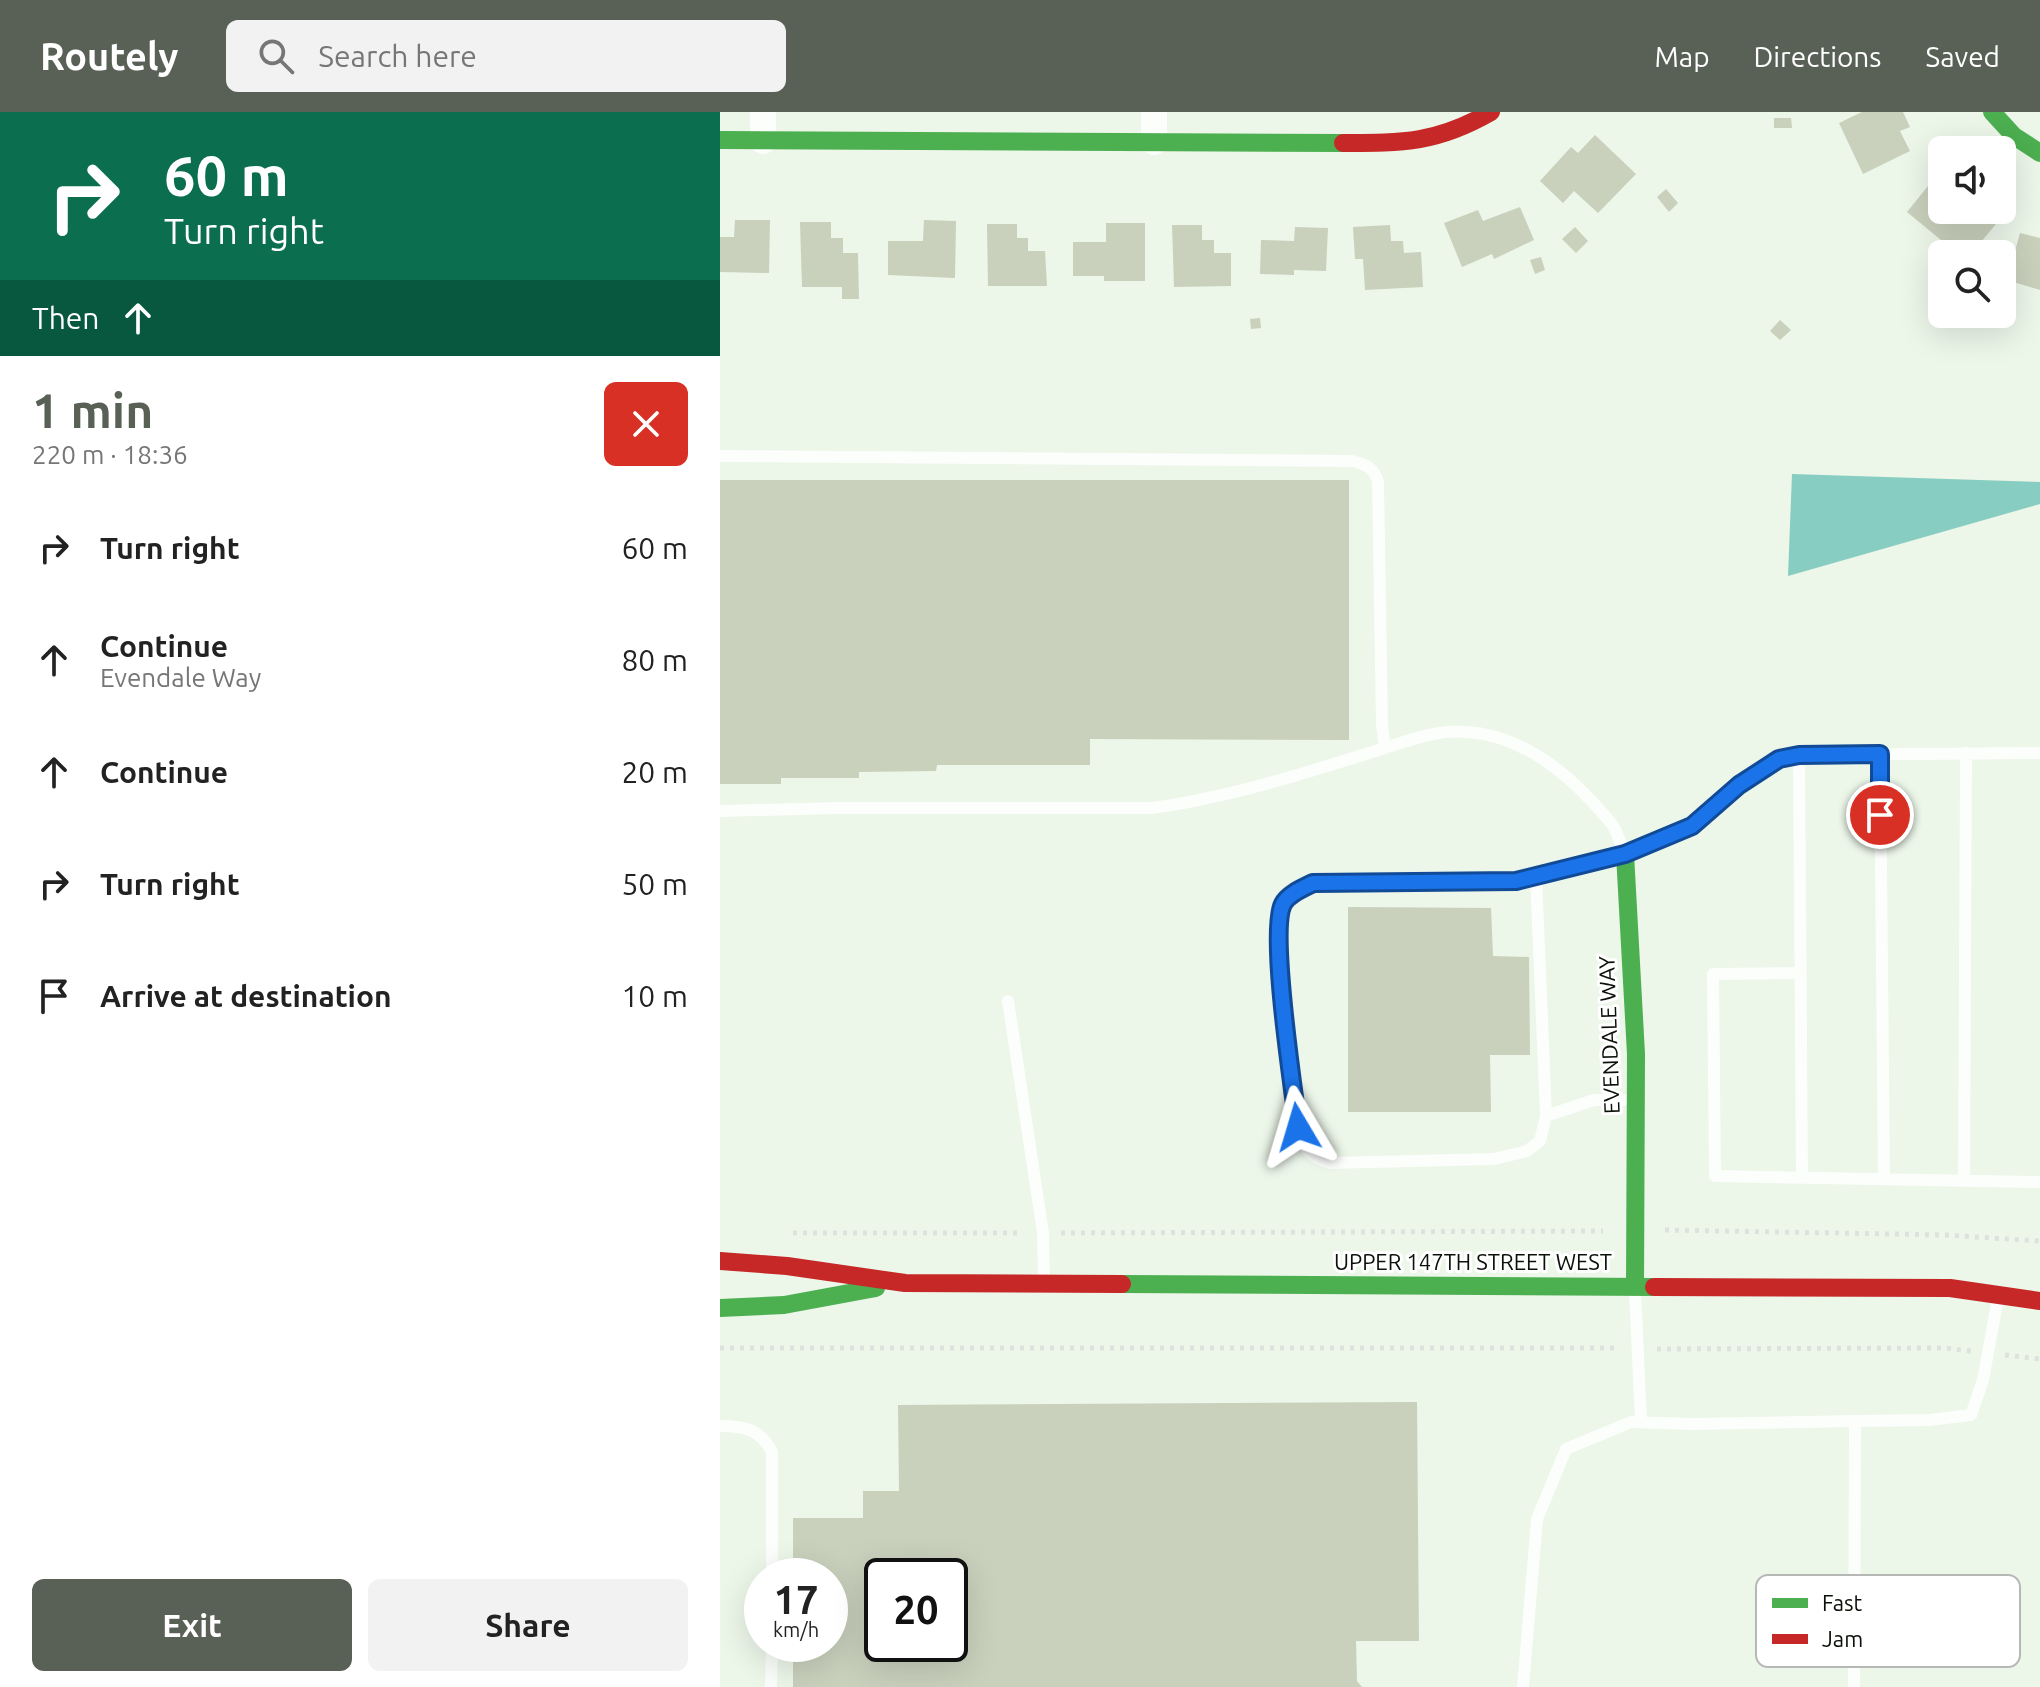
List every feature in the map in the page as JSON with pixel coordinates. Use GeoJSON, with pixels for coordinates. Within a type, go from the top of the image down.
{"type":"FeatureCollection","features":[{"type":"Feature","properties":{"kind":"street"},"geometry":{"type":"LineString","coordinates":[[763,112],[763,141]]}},
{"type":"Feature","properties":{"kind":"street"},"geometry":{"type":"LineString","coordinates":[[1154,112],[1154,142]]}},
{"type":"Feature","properties":{"kind":"street"},"geometry":{"type":"LineString","coordinates":[[720,140],[1406,143],[1460,130],[1491,112]]}},
{"type":"Feature","properties":{"kind":"street"},"geometry":{"type":"LineString","coordinates":[[1992,112],[2007,131],[2040,153]]}},
{"type":"Feature","properties":{"kind":"street"},"geometry":{"type":"LineString","coordinates":[[1625,854],[1692,826]]}},
{"type":"Feature","properties":{"kind":"street","name":"EVENDALE WAY"},"geometry":{"type":"LineString","coordinates":[[1625,854],[1636,1054],[1635,1287]]}},
{"type":"Feature","properties":{"kind":"street","name":"UPPER 147TH STREET WEST"},"geometry":{"type":"LineString","coordinates":[[720,1261],[787,1266],[905,1283],[1950,1288],[2040,1301]]}},
{"type":"Feature","properties":{"kind":"street","name":"UPPER 147TH STREET WEST"},"geometry":{"type":"LineString","coordinates":[[720,1308],[784,1305],[905,1283]]}},
{"type":"Feature","properties":{"kind":"lane"},"geometry":{"type":"LineString","coordinates":[[720,456],[1352,461],[1371,467],[1378,481],[1385,748]]}},
{"type":"Feature","properties":{"kind":"lane"},"geometry":{"type":"LineString","coordinates":[[720,811],[1152,808],[1292,777],[1423,736],[1469,732],[1507,740],[1535,753],[1581,789],[1613,826],[1625,854],[1536,876],[1516,881],[1313,883],[1284,901],[1279,916],[1279,954],[1300,1140],[1312,1158],[1330,1163],[1494,1159],[1527,1151],[1540,1141],[1546,1116],[1536,876]]}},
{"type":"Feature","properties":{"kind":"lane"},"geometry":{"type":"LineString","coordinates":[[1964,1181],[1966,753]]}},
{"type":"Feature","properties":{"kind":"lane"},"geometry":{"type":"LineString","coordinates":[[1692,826],[1739,785],[1779,759],[1799,755],[2040,753]]}},
{"type":"Feature","properties":{"kind":"lane"},"geometry":{"type":"LineString","coordinates":[[1880,754],[1884,1179]]}},
{"type":"Feature","properties":{"kind":"lane"},"geometry":{"type":"LineString","coordinates":[[1799,755],[1802,1178]]}},
{"type":"Feature","properties":{"kind":"lane"},"geometry":{"type":"LineString","coordinates":[[1800,973],[1713,974],[1715,1176],[2040,1182]]}},
{"type":"Feature","properties":{"kind":"lane"},"geometry":{"type":"LineString","coordinates":[[1008,1001],[1043,1233],[1045,1284]]}},
{"type":"Feature","properties":{"kind":"lane"},"geometry":{"type":"LineString","coordinates":[[1546,1116],[1594,1100],[1636,1100]]}},
{"type":"Feature","properties":{"kind":"lane"},"geometry":{"type":"LineString","coordinates":[[1635,1287],[1641,1422]]}},
{"type":"Feature","properties":{"kind":"lane"},"geometry":{"type":"LineString","coordinates":[[1523,1687],[1537,1519],[1566,1449],[1631,1422],[1692,1424],[1929,1420],[1971,1415],[1983,1380],[1999,1293]]}},
{"type":"Feature","properties":{"kind":"lane"},"geometry":{"type":"LineString","coordinates":[[1854,1575],[1855,1421]]}},
{"type":"Feature","properties":{"kind":"lane"},"geometry":{"type":"LineString","coordinates":[[720,1426],[745,1426],[764,1438],[772,1452],[772,1558]]}},
{"type":"Feature","properties":{"kind":"lane"},"geometry":{"type":"LineString","coordinates":[[771,1687],[772,1662]]}},
{"type":"Feature","properties":{"kind":"lane"},"geometry":{"type":"LineString","coordinates":[[1854,1667],[1854,1687]]}},
{"type":"Feature","properties":{"kind":"path"},"geometry":{"type":"LineString","coordinates":[[782,1233],[1635,1231],[1929,1235],[2040,1241]]}},
{"type":"Feature","properties":{"kind":"path"},"geometry":{"type":"LineString","coordinates":[[720,1348],[1944,1348],[2040,1359]]}},
{"type":"Feature","properties":{"kind":"water"},"geometry":{"type":"Polygon","coordinates":[[[1792,474],[2040,482],[2040,504],[1788,576],[1792,474]]]}},
{"type":"Feature","properties":{"kind":"building"},"geometry":{"type":"Polygon","coordinates":[[[1862,112],[1903,112],[1910,127],[1900,131],[1910,151],[1863,174],[1839,123],[1862,112]]]}},
{"type":"Feature","properties":{"kind":"building"},"geometry":{"type":"Polygon","coordinates":[[[1774,118],[1791,118],[1792,128],[1774,128],[1774,118]]]}},
{"type":"Feature","properties":{"kind":"building"},"geometry":{"type":"Polygon","coordinates":[[[1595,135],[1636,174],[1598,213],[1574,191],[1563,203],[1540,181],[1571,147],[1578,153],[1595,135]]]}},
{"type":"Feature","properties":{"kind":"building"},"geometry":{"type":"Polygon","coordinates":[[[1928,186],[1928,224],[1996,224],[1983,240],[1941,240],[1907,212],[1928,186]]]}},
{"type":"Feature","properties":{"kind":"building"},"geometry":{"type":"Polygon","coordinates":[[[1666,189],[1678,203],[1669,212],[1657,197],[1666,189]]]}},
{"type":"Feature","properties":{"kind":"building"},"geometry":{"type":"Polygon","coordinates":[[[1520,207],[1534,240],[1494,259],[1492,254],[1462,267],[1444,223],[1478,210],[1483,221],[1520,207]]]}},
{"type":"Feature","properties":{"kind":"building"},"geometry":{"type":"Polygon","coordinates":[[[735,220],[770,220],[769,273],[720,272],[720,237],[734,237],[735,220]]]}},
{"type":"Feature","properties":{"kind":"building"},"geometry":{"type":"Polygon","coordinates":[[[924,220],[956,221],[955,278],[888,275],[888,241],[923,241],[924,220]]]}},
{"type":"Feature","properties":{"kind":"building"},"geometry":{"type":"Polygon","coordinates":[[[800,222],[831,222],[831,238],[843,238],[843,253],[858,253],[859,299],[842,299],[842,287],[802,287],[800,222]]]}},
{"type":"Feature","properties":{"kind":"building"},"geometry":{"type":"Polygon","coordinates":[[[1106,223],[1145,223],[1145,281],[1104,281],[1104,276],[1073,276],[1073,242],[1106,242],[1106,223]]]}},
{"type":"Feature","properties":{"kind":"building"},"geometry":{"type":"Polygon","coordinates":[[[987,224],[1017,224],[1017,238],[1028,238],[1028,251],[1045,251],[1047,286],[988,286],[987,224]]]}},
{"type":"Feature","properties":{"kind":"building"},"geometry":{"type":"Polygon","coordinates":[[[1172,225],[1202,225],[1202,240],[1214,240],[1214,253],[1231,253],[1231,286],[1174,287],[1172,225]]]}},
{"type":"Feature","properties":{"kind":"building"},"geometry":{"type":"Polygon","coordinates":[[[1390,225],[1391,241],[1403,241],[1404,253],[1421,252],[1423,287],[1365,290],[1363,259],[1355,259],[1353,227],[1390,225]]]}},
{"type":"Feature","properties":{"kind":"building"},"geometry":{"type":"Polygon","coordinates":[[[1295,227],[1328,228],[1326,271],[1294,270],[1294,275],[1260,274],[1261,240],[1294,241],[1295,227]]]}},
{"type":"Feature","properties":{"kind":"building"},"geometry":{"type":"Polygon","coordinates":[[[1575,227],[1588,241],[1576,253],[1562,239],[1575,227]]]}},
{"type":"Feature","properties":{"kind":"building"},"geometry":{"type":"Polygon","coordinates":[[[2020,233],[2040,238],[2040,290],[2016,283],[2016,247],[2020,233]]]}},
{"type":"Feature","properties":{"kind":"building"},"geometry":{"type":"Polygon","coordinates":[[[1541,257],[1545,270],[1535,274],[1530,260],[1541,257]]]}},
{"type":"Feature","properties":{"kind":"building"},"geometry":{"type":"Polygon","coordinates":[[[1260,318],[1261,328],[1251,329],[1250,319],[1260,318]]]}},
{"type":"Feature","properties":{"kind":"building"},"geometry":{"type":"Polygon","coordinates":[[[1780,320],[1791,330],[1780,340],[1770,331],[1780,320]]]}},
{"type":"Feature","properties":{"kind":"building"},"geometry":{"type":"Polygon","coordinates":[[[720,480],[1349,480],[1349,740],[1090,739],[1090,765],[937,765],[936,771],[859,772],[859,778],[781,778],[781,784],[720,784],[720,480]]]}},
{"type":"Feature","properties":{"kind":"building"},"geometry":{"type":"Polygon","coordinates":[[[1348,907],[1491,908],[1493,956],[1529,957],[1530,1055],[1490,1055],[1491,1112],[1348,1112],[1348,907]]]}},
{"type":"Feature","properties":{"kind":"building"},"geometry":{"type":"Polygon","coordinates":[[[1417,1402],[1419,1641],[1356,1641],[1357,1681],[1362,1687],[793,1687],[793,1662],[848,1662],[848,1558],[793,1558],[793,1518],[863,1518],[863,1491],[899,1491],[898,1405],[1417,1402]]]}},
{"type":"Feature","properties":{"kind":"traffic: fast"},"geometry":{"type":"LineString","coordinates":[[1992,112],[2014,136],[2040,153]]}},
{"type":"Feature","properties":{"kind":"traffic: fast"},"geometry":{"type":"LineString","coordinates":[[720,140],[1343,143]]}},
{"type":"Feature","properties":{"kind":"traffic: fast"},"geometry":{"type":"LineString","coordinates":[[1635,1287],[1636,1054],[1625,854],[1692,826]]}},
{"type":"Feature","properties":{"kind":"traffic: fast"},"geometry":{"type":"LineString","coordinates":[[1122,1284],[1654,1287]]}},
{"type":"Feature","properties":{"kind":"traffic: fast"},"geometry":{"type":"LineString","coordinates":[[720,1308],[784,1305],[876,1288]]}},
{"type":"Feature","properties":{"kind":"traffic: jam"},"geometry":{"type":"LineString","coordinates":[[1343,143],[1420,139],[1454,130],[1491,112]]}},
{"type":"Feature","properties":{"kind":"traffic: jam"},"geometry":{"type":"LineString","coordinates":[[720,1261],[787,1266],[905,1283],[1122,1284]]}},
{"type":"Feature","properties":{"kind":"traffic: jam"},"geometry":{"type":"LineString","coordinates":[[1654,1287],[1950,1288],[2040,1301]]}},
{"type":"Feature","properties":{"kind":"route"},"geometry":{"type":"LineString","coordinates":[[1298,1127],[1279,954],[1279,916],[1284,901],[1295,892],[1313,883],[1516,881],[1625,854],[1692,826],[1739,785],[1779,759],[1799,755],[1880,754],[1880,815]]}}]}
